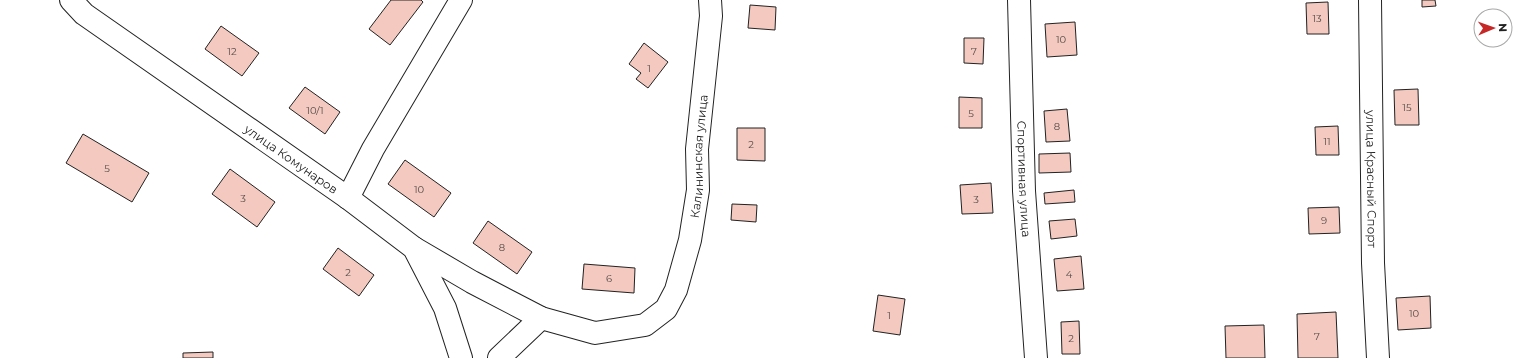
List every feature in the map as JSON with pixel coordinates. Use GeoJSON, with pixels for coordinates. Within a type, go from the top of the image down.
{"type":"FeatureCollection","features":[{"type":"Feature","properties":{"kind":"street","name":"улица Комунаров"},"geometry":{"type":"LineString","coordinates":[[71,0],[84,14],[348,198],[414,248],[445,308],[461,358]]}},
{"type":"Feature","properties":{"kind":"street"},"geometry":{"type":"LineString","coordinates":[[348,198],[373,149],[461,0]]}},
{"type":"Feature","properties":{"kind":"street","name":"Калининская улица"},"geometry":{"type":"LineString","coordinates":[[541,318],[596,334],[645,325],[666,309],[676,290],[690,240],[698,190],[697,149],[711,16],[710,0]]}},
{"type":"Feature","properties":{"kind":"street","name":"Спортивная улица"},"geometry":{"type":"LineString","coordinates":[[1019,0],[1024,191],[1036,358]]}},
{"type":"Feature","properties":{"kind":"street","name":"улица Красный Спорт"},"geometry":{"type":"LineString","coordinates":[[1370,0],[1373,263],[1378,358]]}},
{"type":"Feature","properties":{"kind":"street"},"geometry":{"type":"LineString","coordinates":[[414,248],[472,282],[541,318],[499,358]]}},
{"type":"Feature","properties":{"kind":"building"},"geometry":{"type":"Polygon","coordinates":[[[391,0],[421,0],[423,2],[390,45],[369,29],[391,0]]]}},
{"type":"Feature","properties":{"kind":"building"},"geometry":{"type":"Polygon","coordinates":[[[1422,0],[1435,0],[1436,6],[1422,7],[1422,0]]]}},
{"type":"Feature","properties":{"kind":"building"},"geometry":{"type":"Polygon","coordinates":[[[1328,2],[1329,34],[1307,34],[1306,3],[1328,2]]]}},
{"type":"Feature","properties":{"kind":"building"},"geometry":{"type":"Polygon","coordinates":[[[750,5],[776,7],[775,30],[748,28],[750,5]]]}},
{"type":"Feature","properties":{"kind":"building"},"geometry":{"type":"Polygon","coordinates":[[[1075,22],[1077,55],[1047,57],[1045,24],[1075,22]]]}},
{"type":"Feature","properties":{"kind":"building"},"geometry":{"type":"Polygon","coordinates":[[[221,26],[259,53],[242,76],[205,49],[221,26]]]}},
{"type":"Feature","properties":{"kind":"building"},"geometry":{"type":"Polygon","coordinates":[[[964,38],[984,38],[983,64],[964,63],[964,38]]]}},
{"type":"Feature","properties":{"kind":"building"},"geometry":{"type":"Polygon","coordinates":[[[644,43],[668,62],[648,88],[636,79],[641,73],[629,64],[644,43]]]}},
{"type":"Feature","properties":{"kind":"building"},"geometry":{"type":"Polygon","coordinates":[[[305,87],[340,112],[325,134],[289,108],[305,87]]]}},
{"type":"Feature","properties":{"kind":"building"},"geometry":{"type":"Polygon","coordinates":[[[1418,89],[1419,125],[1395,125],[1394,90],[1418,89]]]}},
{"type":"Feature","properties":{"kind":"building"},"geometry":{"type":"Polygon","coordinates":[[[959,97],[982,98],[982,128],[959,128],[959,97]]]}},
{"type":"Feature","properties":{"kind":"building"},"geometry":{"type":"Polygon","coordinates":[[[1067,109],[1070,141],[1046,142],[1044,111],[1067,109]]]}},
{"type":"Feature","properties":{"kind":"building"},"geometry":{"type":"Polygon","coordinates":[[[1338,126],[1339,155],[1316,155],[1315,127],[1338,126]]]}},
{"type":"Feature","properties":{"kind":"building"},"geometry":{"type":"Polygon","coordinates":[[[737,128],[765,128],[765,161],[737,160],[737,128]]]}},
{"type":"Feature","properties":{"kind":"building"},"geometry":{"type":"Polygon","coordinates":[[[83,134],[149,173],[132,202],[66,163],[83,134]]]}},
{"type":"Feature","properties":{"kind":"building"},"geometry":{"type":"Polygon","coordinates":[[[1070,153],[1071,172],[1039,173],[1039,154],[1070,153]]]}},
{"type":"Feature","properties":{"kind":"building"},"geometry":{"type":"Polygon","coordinates":[[[405,160],[451,193],[434,217],[388,184],[405,160]]]}},
{"type":"Feature","properties":{"kind":"building"},"geometry":{"type":"Polygon","coordinates":[[[230,169],[275,202],[257,227],[212,194],[230,169]]]}},
{"type":"Feature","properties":{"kind":"building"},"geometry":{"type":"Polygon","coordinates":[[[991,183],[993,213],[962,214],[960,185],[991,183]]]}},
{"type":"Feature","properties":{"kind":"building"},"geometry":{"type":"Polygon","coordinates":[[[1074,190],[1075,202],[1045,204],[1044,193],[1074,190]]]}},
{"type":"Feature","properties":{"kind":"building"},"geometry":{"type":"Polygon","coordinates":[[[732,204],[757,205],[756,222],[731,220],[732,204]]]}},
{"type":"Feature","properties":{"kind":"building"},"geometry":{"type":"Polygon","coordinates":[[[1339,207],[1340,233],[1309,234],[1308,208],[1339,207]]]}},
{"type":"Feature","properties":{"kind":"building"},"geometry":{"type":"Polygon","coordinates":[[[1075,219],[1077,236],[1051,239],[1049,221],[1075,219]]]}},
{"type":"Feature","properties":{"kind":"building"},"geometry":{"type":"Polygon","coordinates":[[[488,221],[532,252],[517,274],[473,243],[488,221]]]}},
{"type":"Feature","properties":{"kind":"building"},"geometry":{"type":"Polygon","coordinates":[[[338,248],[374,275],[359,296],[323,269],[338,248]]]}},
{"type":"Feature","properties":{"kind":"building"},"geometry":{"type":"Polygon","coordinates":[[[1081,256],[1084,289],[1057,291],[1054,259],[1081,256]]]}},
{"type":"Feature","properties":{"kind":"building"},"geometry":{"type":"Polygon","coordinates":[[[584,264],[635,268],[634,293],[582,289],[584,264]]]}},
{"type":"Feature","properties":{"kind":"building"},"geometry":{"type":"Polygon","coordinates":[[[878,295],[905,299],[900,335],[873,331],[878,295]]]}},
{"type":"Feature","properties":{"kind":"building"},"geometry":{"type":"Polygon","coordinates":[[[1430,296],[1431,328],[1398,330],[1396,298],[1430,296]]]}},
{"type":"Feature","properties":{"kind":"building"},"geometry":{"type":"Polygon","coordinates":[[[1336,312],[1338,358],[1298,358],[1297,314],[1336,312]]]}},
{"type":"Feature","properties":{"kind":"building"},"geometry":{"type":"Polygon","coordinates":[[[1079,321],[1080,354],[1062,354],[1061,322],[1079,321]]]}},
{"type":"Feature","properties":{"kind":"building"},"geometry":{"type":"Polygon","coordinates":[[[1264,325],[1265,358],[1226,358],[1225,326],[1264,325]]]}},
{"type":"Feature","properties":{"kind":"building"},"geometry":{"type":"Polygon","coordinates":[[[213,352],[213,358],[183,358],[183,353],[213,352]]]}}]}
